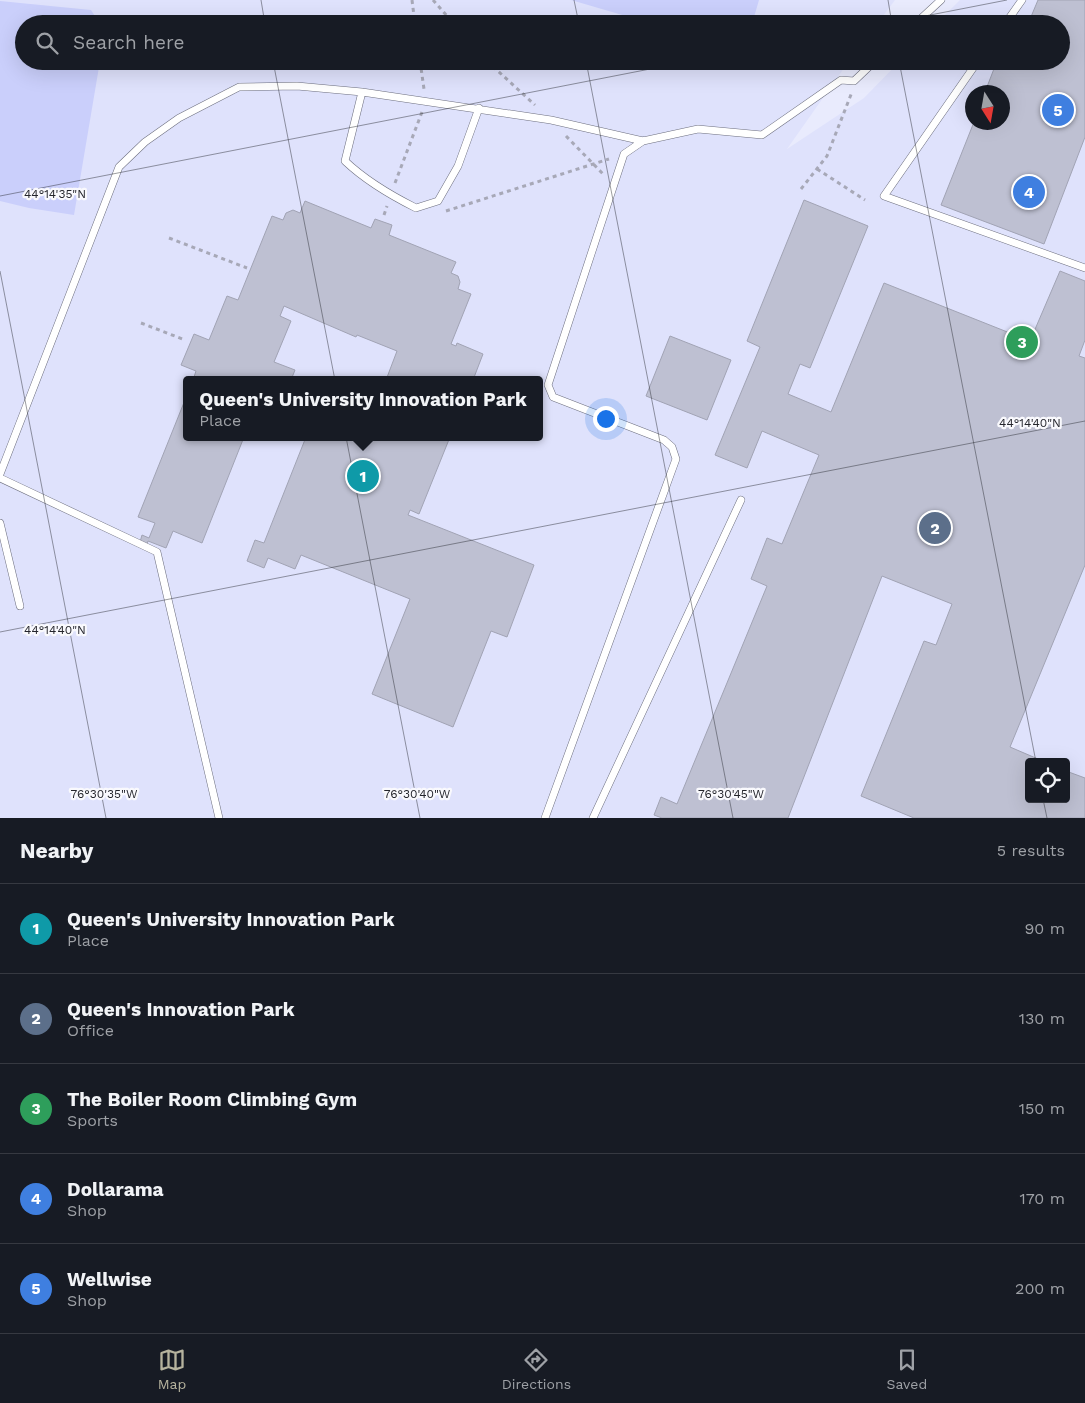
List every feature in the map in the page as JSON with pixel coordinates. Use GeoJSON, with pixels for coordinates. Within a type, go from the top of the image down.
{"type":"FeatureCollection","features":[{"type":"Feature","properties":{"kind":"lane"},"geometry":{"type":"LineString","coordinates":[[928,12],[936,0]]}},
{"type":"Feature","properties":{"kind":"lane"},"geometry":{"type":"LineString","coordinates":[[925,15],[941,0]]}},
{"type":"Feature","properties":{"kind":"lane"},"geometry":{"type":"LineString","coordinates":[[1011,15],[1022,0]]}},
{"type":"Feature","properties":{"kind":"lane"},"geometry":{"type":"LineString","coordinates":[[545,818],[676,459],[672,447],[664,440],[553,397],[548,385],[624,154],[643,142],[698,128],[762,134],[842,80],[854,81],[866,70]]}},
{"type":"Feature","properties":{"kind":"lane"},"geometry":{"type":"LineString","coordinates":[[972,70],[884,196],[1085,268]]}},
{"type":"Feature","properties":{"kind":"lane"},"geometry":{"type":"LineString","coordinates":[[0,474],[119,167],[145,142],[179,118],[239,87],[297,86],[362,92],[551,120],[643,142]]}},
{"type":"Feature","properties":{"kind":"lane"},"geometry":{"type":"LineString","coordinates":[[362,92],[345,162],[390,195],[416,208],[438,201],[458,166],[479,108]]}},
{"type":"Feature","properties":{"kind":"lane"},"geometry":{"type":"LineString","coordinates":[[0,478],[156,552],[219,818]]}},
{"type":"Feature","properties":{"kind":"lane"},"geometry":{"type":"LineString","coordinates":[[593,818],[741,500]]}},
{"type":"Feature","properties":{"kind":"lane"},"geometry":{"type":"LineString","coordinates":[[0,523],[20,606]]}},
{"type":"Feature","properties":{"kind":"path"},"geometry":{"type":"LineString","coordinates":[[412,0],[414,15]]}},
{"type":"Feature","properties":{"kind":"path"},"geometry":{"type":"LineString","coordinates":[[433,0],[446,15]]}},
{"type":"Feature","properties":{"kind":"path"},"geometry":{"type":"LineString","coordinates":[[384,215],[426,102],[421,70]]}},
{"type":"Feature","properties":{"kind":"path"},"geometry":{"type":"LineString","coordinates":[[801,189],[827,156],[848,105],[854,81]]}},
{"type":"Feature","properties":{"kind":"path"},"geometry":{"type":"LineString","coordinates":[[442,212],[593,166],[624,154]]}},
{"type":"Feature","properties":{"kind":"path"},"geometry":{"type":"LineString","coordinates":[[817,169],[865,200]]}},
{"type":"Feature","properties":{"kind":"path"},"geometry":{"type":"LineString","coordinates":[[169,238],[246,268]]}},
{"type":"Feature","properties":{"kind":"path"},"geometry":{"type":"LineString","coordinates":[[141,323],[185,340]]}},
{"type":"Feature","properties":{"kind":"shaded area"},"geometry":{"type":"Polygon","coordinates":[[[0,0],[895,0],[884,15],[15,15],[15,70],[843,70],[787,149],[864,98],[891,70],[1070,70],[1070,15],[945,15],[960,0],[1085,0],[1085,818],[0,818],[0,0]]]}},
{"type":"Feature","properties":{"kind":"shaded area"},"geometry":{"type":"Polygon","coordinates":[[[571,0],[759,0],[755,15],[622,15],[571,0]]]}},
{"type":"Feature","properties":{"kind":"shaded area"},"geometry":{"type":"Polygon","coordinates":[[[0,1],[91,10],[94,15],[15,15],[15,70],[98,70],[74,215],[0,201],[0,1]]]}},
{"type":"Feature","properties":{"kind":"building"},"geometry":{"type":"Polygon","coordinates":[[[1038,0],[1085,0],[1085,137],[1044,244],[941,205],[971,130],[1010,130],[1010,85],[988,85],[994,70],[1070,70],[1070,15],[1032,15],[1038,0]]]}},
{"type":"Feature","properties":{"kind":"building"},"geometry":{"type":"Polygon","coordinates":[[[804,200],[868,226],[810,368],[800,364],[788,394],[831,412],[884,283],[1030,341],[1060,271],[1085,281],[1085,340],[1079,356],[1085,358],[1085,565],[1010,747],[1036,758],[1025,758],[1025,803],[1070,803],[1070,772],[1085,778],[1085,818],[914,818],[861,796],[924,641],[936,645],[952,604],[882,576],[788,818],[662,818],[654,815],[661,797],[677,804],[767,586],[751,579],[767,538],[782,544],[819,455],[762,431],[747,468],[715,455],[760,347],[747,341],[804,200]]]}},
{"type":"Feature","properties":{"kind":"building"},"geometry":{"type":"Polygon","coordinates":[[[305,201],[371,228],[375,219],[392,225],[389,235],[456,262],[451,273],[458,276],[460,282],[458,289],[471,294],[451,344],[456,346],[457,343],[483,354],[475,376],[388,376],[397,351],[357,335],[356,337],[284,306],[280,316],[291,321],[274,362],[295,370],[293,376],[194,376],[196,371],[181,365],[194,334],[209,340],[227,296],[238,300],[272,216],[283,220],[286,213],[293,210],[300,213],[305,201]]]}},
{"type":"Feature","properties":{"kind":"building"},"geometry":{"type":"Polygon","coordinates":[[[670,336],[731,360],[707,420],[646,396],[670,336]]]}},
{"type":"Feature","properties":{"kind":"building"},"geometry":{"type":"Polygon","coordinates":[[[183,405],[183,441],[242,441],[202,543],[173,531],[166,548],[148,541],[147,544],[140,542],[142,535],[149,538],[155,523],[138,517],[183,405]]]}},
{"type":"Feature","properties":{"kind":"building"},"geometry":{"type":"Polygon","coordinates":[[[304,441],[448,441],[419,514],[410,510],[408,515],[534,565],[507,637],[491,631],[453,727],[372,694],[410,599],[301,555],[295,569],[268,558],[264,568],[247,561],[255,540],[264,543],[304,441]]]}},
{"type":"Feature","properties":{"kind":"place","name":"Wellwise"},"geometry":{"type":"Point","coordinates":[1058,110]}},
{"type":"Feature","properties":{"kind":"place","name":"Dollarama"},"geometry":{"type":"Point","coordinates":[1029,192]}},
{"type":"Feature","properties":{"kind":"place","name":"The Boiler Room Climbing Gym"},"geometry":{"type":"Point","coordinates":[1022,342]}},
{"type":"Feature","properties":{"kind":"place","name":"Queen's University Innovation Park"},"geometry":{"type":"Point","coordinates":[363,476]}},
{"type":"Feature","properties":{"kind":"place","name":"Queen's Innovation Park"},"geometry":{"type":"Point","coordinates":[935,528]}}]}
